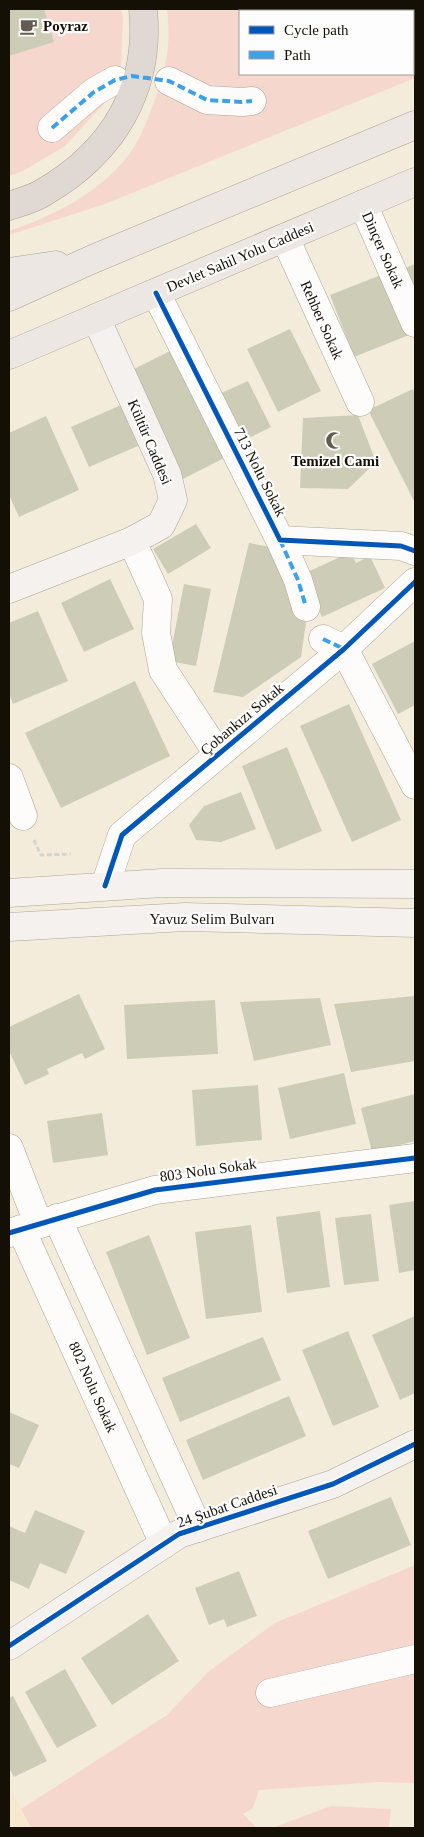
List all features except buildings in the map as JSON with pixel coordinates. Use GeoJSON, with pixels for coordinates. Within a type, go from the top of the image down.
{"type":"FeatureCollection","features":[{"type":"Feature","properties":{"kind":"highway"},"geometry":{"type":"LineString","coordinates":[[9,206],[51,188],[83,165],[111,134],[132,96],[141,64],[146,37],[143,9]]}},
{"type":"Feature","properties":{"kind":"main road"},"geometry":{"type":"LineString","coordinates":[[9,297],[92,259],[415,124]]}},
{"type":"Feature","properties":{"kind":"main road","name":"Devlet Sahil Yolu Caddesi"},"geometry":{"type":"LineString","coordinates":[[9,355],[415,182]]}},
{"type":"Feature","properties":{"kind":"main road"},"geometry":{"type":"LineString","coordinates":[[9,272],[92,259]]}},
{"type":"Feature","properties":{"kind":"street"},"geometry":{"type":"LineString","coordinates":[[52,128],[94,92],[115,80]]}},
{"type":"Feature","properties":{"kind":"street"},"geometry":{"type":"LineString","coordinates":[[169,81],[207,100],[242,102],[252,100]]}},
{"type":"Feature","properties":{"kind":"street","name":"Dinçer Sokak"},"geometry":{"type":"LineString","coordinates":[[364,204],[415,323]]}},
{"type":"Feature","properties":{"kind":"street","name":"Rehber Sokak"},"geometry":{"type":"LineString","coordinates":[[285,238],[360,402]]}},
{"type":"Feature","properties":{"kind":"street","name":"713 Nolu Sokak"},"geometry":{"type":"LineString","coordinates":[[156,293],[280,540],[298,580],[306,607]]}},
{"type":"Feature","properties":{"kind":"street","name":"Kültür Caddesi"},"geometry":{"type":"LineString","coordinates":[[9,589],[132,541],[161,525],[173,500],[166,474],[96,318]]}},
{"type":"Feature","properties":{"kind":"street","name":"713 Nolu Sokak"},"geometry":{"type":"LineString","coordinates":[[280,540],[401,546],[415,551]]}},
{"type":"Feature","properties":{"kind":"street"},"geometry":{"type":"LineString","coordinates":[[132,541],[158,599],[156,633],[163,670],[218,754]]}},
{"type":"Feature","properties":{"kind":"street","name":"Çobankızı Sokak"},"geometry":{"type":"LineString","coordinates":[[105,886],[122,835],[218,754],[333,644],[415,582]]}},
{"type":"Feature","properties":{"kind":"street"},"geometry":{"type":"LineString","coordinates":[[333,644],[415,785]]}},
{"type":"Feature","properties":{"kind":"street"},"geometry":{"type":"LineString","coordinates":[[9,778],[23,816]]}},
{"type":"Feature","properties":{"kind":"street"},"geometry":{"type":"LineString","coordinates":[[9,893],[162,883],[415,884]]}},
{"type":"Feature","properties":{"kind":"street","name":"Yavuz Selim Bulvarı"},"geometry":{"type":"LineString","coordinates":[[9,927],[186,917],[415,923]]}},
{"type":"Feature","properties":{"kind":"street"},"geometry":{"type":"LineString","coordinates":[[9,1148],[31,1226],[198,1528]]}},
{"type":"Feature","properties":{"kind":"street","name":"803 Nolu Sokak"},"geometry":{"type":"LineString","coordinates":[[31,1226],[155,1190],[415,1158]]}},
{"type":"Feature","properties":{"kind":"street","name":"802 Nolu Sokak"},"geometry":{"type":"LineString","coordinates":[[31,1226],[164,1544]]}},
{"type":"Feature","properties":{"kind":"street","name":"24 Şubat Caddesi"},"geometry":{"type":"LineString","coordinates":[[9,1646],[179,1534],[334,1484],[415,1444]]}},
{"type":"Feature","properties":{"kind":"street"},"geometry":{"type":"LineString","coordinates":[[270,1694],[415,1659]]}},
{"type":"Feature","properties":{"kind":"path"},"geometry":{"type":"LineString","coordinates":[[41,856],[71,854]]}},
{"type":"Feature","properties":{"kind":"shaded area"},"geometry":{"type":"Polygon","coordinates":[[[9,9],[121,9],[123,17],[121,64],[113,94],[65,146],[23,171],[9,176],[9,9]]]}},
{"type":"Feature","properties":{"kind":"shaded area"},"geometry":{"type":"Polygon","coordinates":[[[167,9],[415,9],[415,78],[105,204],[9,235],[9,231],[44,217],[79,199],[110,176],[123,162],[140,136],[158,90],[167,56],[167,9]]]}},
{"type":"Feature","properties":{"kind":"shaded area"},"geometry":{"type":"Polygon","coordinates":[[[415,1565],[415,1783],[380,1782],[259,1790],[253,1808],[243,1814],[257,1828],[31,1828],[21,1809],[167,1715],[209,1671],[275,1623],[415,1565]]]}},
{"type":"Feature","properties":{"kind":"shaded area"},"geometry":{"type":"Polygon","coordinates":[[[9,1788],[21,1809],[31,1828],[9,1828],[9,1788]]]}},
{"type":"Feature","properties":{"kind":"shaded area"},"geometry":{"type":"Polygon","coordinates":[[[331,1806],[391,1809],[389,1828],[272,1828],[331,1806]]]}},
{"type":"Feature","properties":{"kind":"marked path"},"geometry":{"type":"LineString","coordinates":[[52,128],[94,92],[115,80],[132,76],[169,81],[207,100],[252,101]]}},
{"type":"Feature","properties":{"kind":"marked path"},"geometry":{"type":"LineString","coordinates":[[280,540],[298,580],[306,607]]}},
{"type":"Feature","properties":{"kind":"marked path"},"geometry":{"type":"LineString","coordinates":[[323,639],[344,649]]}},
{"type":"Feature","properties":{"kind":"cycle path"},"geometry":{"type":"LineString","coordinates":[[156,293],[280,540],[401,546],[415,551]]}},
{"type":"Feature","properties":{"kind":"cycle path"},"geometry":{"type":"LineString","coordinates":[[105,886],[122,835],[344,649],[415,582]]}},
{"type":"Feature","properties":{"kind":"cycle path"},"geometry":{"type":"LineString","coordinates":[[9,1233],[155,1190],[415,1158]]}},
{"type":"Feature","properties":{"kind":"cycle path"},"geometry":{"type":"LineString","coordinates":[[9,1646],[179,1534],[333,1484],[415,1444]]}},
{"type":"Feature","properties":{"kind":"place","name":"Poyraz"},"geometry":{"type":"Point","coordinates":[29,26]}},
{"type":"Feature","properties":{"kind":"place","name":"Temizel Cami"},"geometry":{"type":"Point","coordinates":[335,440]}}]}
